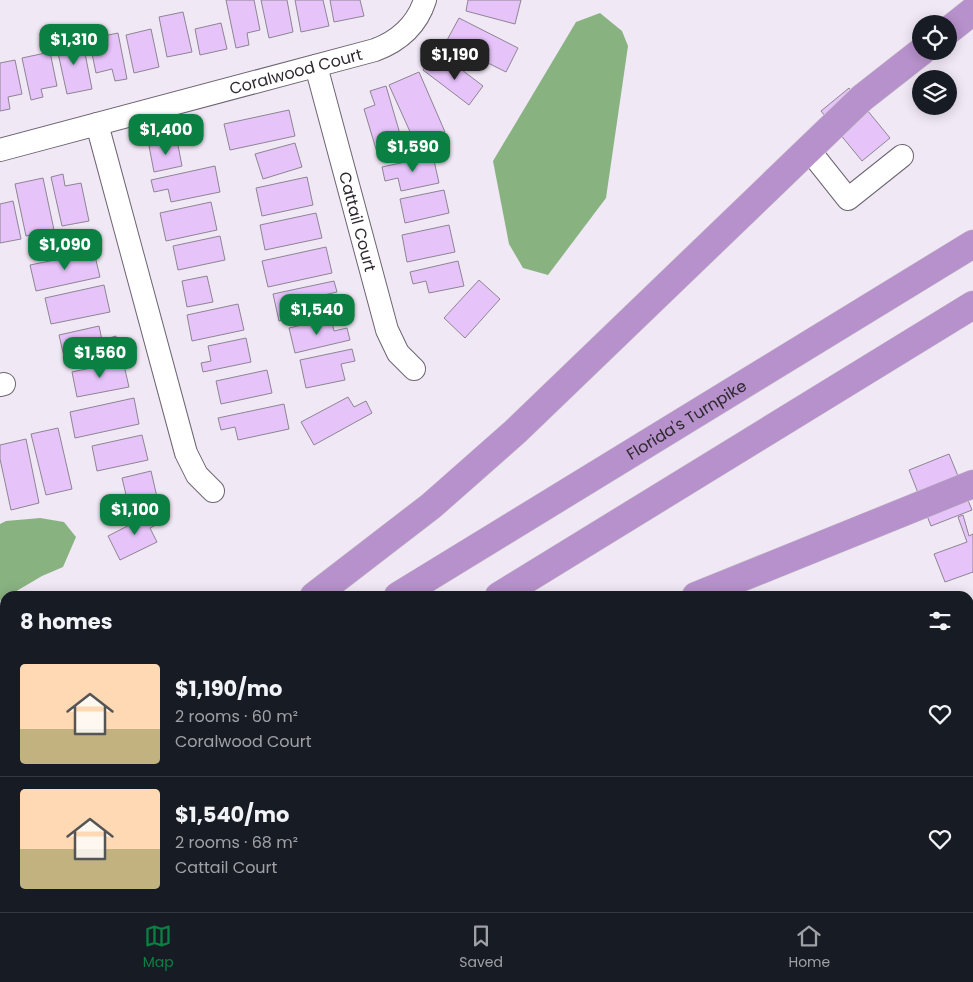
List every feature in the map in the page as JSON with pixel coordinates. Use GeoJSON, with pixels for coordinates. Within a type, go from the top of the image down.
{"type":"FeatureCollection","features":[{"type":"Feature","properties":{"kind":"highway"},"geometry":{"type":"LineString","coordinates":[[957,24],[973,11]]}},
{"type":"Feature","properties":{"kind":"highway"},"geometry":{"type":"LineString","coordinates":[[320,591],[431,506],[516,431],[862,98],[912,59]]}},
{"type":"Feature","properties":{"kind":"highway","name":"Florida's Turnpike"},"geometry":{"type":"LineString","coordinates":[[406,591],[973,244]]}},
{"type":"Feature","properties":{"kind":"highway"},"geometry":{"type":"LineString","coordinates":[[507,591],[973,304]]}},
{"type":"Feature","properties":{"kind":"highway"},"geometry":{"type":"LineString","coordinates":[[708,591],[973,484]]}},
{"type":"Feature","properties":{"kind":"street","name":"Coralwood Court"},"geometry":{"type":"LineString","coordinates":[[0,150],[375,50],[395,40],[412,25],[419,15],[425,0]]}},
{"type":"Feature","properties":{"kind":"street","name":"Cattail Court"},"geometry":{"type":"LineString","coordinates":[[316,66],[387,330],[391,342],[398,353],[414,369]]}},
{"type":"Feature","properties":{"kind":"street"},"geometry":{"type":"LineString","coordinates":[[97,124],[186,453],[198,475],[213,491]]}},
{"type":"Feature","properties":{"kind":"street"},"geometry":{"type":"LineString","coordinates":[[809,150],[848,199],[902,156]]}},
{"type":"Feature","properties":{"kind":"shaded area"},"geometry":{"type":"Polygon","coordinates":[[[600,13],[622,31],[628,46],[606,198],[548,275],[523,268],[509,244],[493,161],[576,22],[600,13]]]}},
{"type":"Feature","properties":{"kind":"shaded area"},"geometry":{"type":"Polygon","coordinates":[[[40,518],[64,522],[76,537],[63,567],[42,576],[16,591],[0,591],[0,524],[6,521],[40,518]]]}},
{"type":"Feature","properties":{"kind":"building"},"geometry":{"type":"Polygon","coordinates":[[[226,0],[254,0],[260,30],[247,33],[249,45],[236,48],[226,0]]]}},
{"type":"Feature","properties":{"kind":"building"},"geometry":{"type":"Polygon","coordinates":[[[261,0],[287,0],[293,32],[269,38],[261,0]]]}},
{"type":"Feature","properties":{"kind":"building"},"geometry":{"type":"Polygon","coordinates":[[[295,0],[323,0],[329,26],[301,32],[295,0]]]}},
{"type":"Feature","properties":{"kind":"building"},"geometry":{"type":"Polygon","coordinates":[[[330,0],[360,0],[364,16],[334,22],[330,0]]]}},
{"type":"Feature","properties":{"kind":"building"},"geometry":{"type":"Polygon","coordinates":[[[468,0],[521,0],[515,24],[466,11],[468,0]]]}},
{"type":"Feature","properties":{"kind":"building"},"geometry":{"type":"Polygon","coordinates":[[[183,12],[192,52],[167,57],[159,17],[183,12]]]}},
{"type":"Feature","properties":{"kind":"building"},"geometry":{"type":"Polygon","coordinates":[[[459,18],[518,48],[506,72],[446,42],[459,18]]]}},
{"type":"Feature","properties":{"kind":"building"},"geometry":{"type":"Polygon","coordinates":[[[221,23],[227,49],[200,55],[195,29],[221,23]]]}},
{"type":"Feature","properties":{"kind":"building"},"geometry":{"type":"Polygon","coordinates":[[[151,29],[159,67],[134,73],[126,35],[151,29]]]}},
{"type":"Feature","properties":{"kind":"building"},"geometry":{"type":"Polygon","coordinates":[[[118,33],[127,79],[115,81],[112,69],[96,73],[89,39],[118,33]]]}},
{"type":"Feature","properties":{"kind":"building"},"geometry":{"type":"Polygon","coordinates":[[[82,38],[92,89],[67,94],[56,44],[82,38]]]}},
{"type":"Feature","properties":{"kind":"building"},"geometry":{"type":"Polygon","coordinates":[[[50,52],[57,86],[41,89],[43,97],[31,100],[22,58],[50,52]]]}},
{"type":"Feature","properties":{"kind":"building"},"geometry":{"type":"Polygon","coordinates":[[[15,60],[22,94],[8,97],[10,109],[0,111],[0,63],[15,60]]]}},
{"type":"Feature","properties":{"kind":"building"},"geometry":{"type":"Polygon","coordinates":[[[449,60],[483,86],[469,105],[423,70],[430,61],[441,69],[449,60]]]}},
{"type":"Feature","properties":{"kind":"building"},"geometry":{"type":"Polygon","coordinates":[[[419,72],[445,132],[416,145],[389,85],[419,72]]]}},
{"type":"Feature","properties":{"kind":"building"},"geometry":{"type":"Polygon","coordinates":[[[386,86],[405,151],[379,159],[364,109],[375,105],[370,91],[386,86]]]}},
{"type":"Feature","properties":{"kind":"building"},"geometry":{"type":"Polygon","coordinates":[[[849,88],[890,138],[862,161],[821,111],[849,88]]]}},
{"type":"Feature","properties":{"kind":"building"},"geometry":{"type":"Polygon","coordinates":[[[289,110],[295,136],[230,150],[224,124],[289,110]]]}},
{"type":"Feature","properties":{"kind":"building"},"geometry":{"type":"Polygon","coordinates":[[[177,140],[182,166],[154,172],[149,146],[177,140]]]}},
{"type":"Feature","properties":{"kind":"building"},"geometry":{"type":"Polygon","coordinates":[[[295,143],[302,167],[263,179],[255,154],[295,143]]]}},
{"type":"Feature","properties":{"kind":"building"},"geometry":{"type":"Polygon","coordinates":[[[433,156],[439,183],[401,191],[398,178],[385,181],[382,167],[433,156]]]}},
{"type":"Feature","properties":{"kind":"building"},"geometry":{"type":"Polygon","coordinates":[[[215,166],[220,192],[171,202],[168,189],[154,192],[151,180],[215,166]]]}},
{"type":"Feature","properties":{"kind":"building"},"geometry":{"type":"Polygon","coordinates":[[[63,174],[65,186],[81,183],[89,221],[62,226],[51,177],[63,174]]]}},
{"type":"Feature","properties":{"kind":"building"},"geometry":{"type":"Polygon","coordinates":[[[307,177],[313,205],[262,216],[256,188],[307,177]]]}},
{"type":"Feature","properties":{"kind":"building"},"geometry":{"type":"Polygon","coordinates":[[[43,178],[54,230],[26,236],[15,184],[43,178]]]}},
{"type":"Feature","properties":{"kind":"building"},"geometry":{"type":"Polygon","coordinates":[[[444,190],[449,213],[405,223],[400,199],[444,190]]]}},
{"type":"Feature","properties":{"kind":"building"},"geometry":{"type":"Polygon","coordinates":[[[13,201],[21,239],[0,243],[0,204],[13,201]]]}},
{"type":"Feature","properties":{"kind":"building"},"geometry":{"type":"Polygon","coordinates":[[[211,202],[217,230],[166,241],[160,213],[211,202]]]}},
{"type":"Feature","properties":{"kind":"building"},"geometry":{"type":"Polygon","coordinates":[[[316,213],[322,238],[265,250],[260,225],[316,213]]]}},
{"type":"Feature","properties":{"kind":"building"},"geometry":{"type":"Polygon","coordinates":[[[449,225],[455,252],[407,262],[402,235],[449,225]]]}},
{"type":"Feature","properties":{"kind":"building"},"geometry":{"type":"Polygon","coordinates":[[[220,236],[225,260],[178,270],[173,246],[220,236]]]}},
{"type":"Feature","properties":{"kind":"building"},"geometry":{"type":"Polygon","coordinates":[[[326,247],[332,273],[268,287],[262,261],[326,247]]]}},
{"type":"Feature","properties":{"kind":"building"},"geometry":{"type":"Polygon","coordinates":[[[94,252],[100,277],[36,291],[30,265],[94,252]]]}},
{"type":"Feature","properties":{"kind":"building"},"geometry":{"type":"Polygon","coordinates":[[[458,261],[464,286],[429,293],[426,281],[413,284],[410,272],[458,261]]]}},
{"type":"Feature","properties":{"kind":"building"},"geometry":{"type":"Polygon","coordinates":[[[207,276],[213,302],[187,307],[182,281],[207,276]]]}},
{"type":"Feature","properties":{"kind":"building"},"geometry":{"type":"Polygon","coordinates":[[[479,280],[500,299],[465,338],[444,318],[479,280]]]}},
{"type":"Feature","properties":{"kind":"building"},"geometry":{"type":"Polygon","coordinates":[[[334,281],[337,292],[324,295],[327,311],[279,321],[273,294],[334,281]]]}},
{"type":"Feature","properties":{"kind":"building"},"geometry":{"type":"Polygon","coordinates":[[[104,285],[110,312],[51,324],[45,298],[104,285]]]}},
{"type":"Feature","properties":{"kind":"building"},"geometry":{"type":"Polygon","coordinates":[[[238,304],[244,330],[192,341],[187,315],[238,304]]]}},
{"type":"Feature","properties":{"kind":"building"},"geometry":{"type":"Polygon","coordinates":[[[331,318],[334,331],[347,328],[350,340],[295,353],[289,328],[331,318]]]}},
{"type":"Feature","properties":{"kind":"building"},"geometry":{"type":"Polygon","coordinates":[[[99,326],[102,340],[116,336],[119,348],[65,361],[59,335],[99,326]]]}},
{"type":"Feature","properties":{"kind":"building"},"geometry":{"type":"Polygon","coordinates":[[[246,338],[251,362],[203,372],[201,363],[211,361],[208,346],[246,338]]]}},
{"type":"Feature","properties":{"kind":"building"},"geometry":{"type":"Polygon","coordinates":[[[352,349],[355,361],[341,364],[345,380],[306,388],[300,360],[352,349]]]}},
{"type":"Feature","properties":{"kind":"building"},"geometry":{"type":"Polygon","coordinates":[[[123,361],[129,387],[77,397],[72,372],[123,361]]]}},
{"type":"Feature","properties":{"kind":"building"},"geometry":{"type":"Polygon","coordinates":[[[267,370],[272,393],[221,404],[216,381],[267,370]]]}},
{"type":"Feature","properties":{"kind":"building"},"geometry":{"type":"Polygon","coordinates":[[[348,397],[354,407],[366,401],[372,413],[314,445],[301,422],[348,397]]]}},
{"type":"Feature","properties":{"kind":"building"},"geometry":{"type":"Polygon","coordinates":[[[134,398],[139,424],[75,438],[70,412],[134,398]]]}},
{"type":"Feature","properties":{"kind":"building"},"geometry":{"type":"Polygon","coordinates":[[[284,404],[289,429],[238,440],[235,427],[221,430],[218,418],[284,404]]]}},
{"type":"Feature","properties":{"kind":"building"},"geometry":{"type":"Polygon","coordinates":[[[58,428],[72,489],[46,495],[31,434],[58,428]]]}},
{"type":"Feature","properties":{"kind":"building"},"geometry":{"type":"Polygon","coordinates":[[[142,435],[148,460],[97,471],[92,446],[142,435]]]}},
{"type":"Feature","properties":{"kind":"building"},"geometry":{"type":"Polygon","coordinates":[[[26,439],[39,503],[11,510],[0,459],[0,445],[26,439]]]}},
{"type":"Feature","properties":{"kind":"building"},"geometry":{"type":"Polygon","coordinates":[[[949,454],[972,510],[931,526],[909,470],[949,454]]]}},
{"type":"Feature","properties":{"kind":"building"},"geometry":{"type":"Polygon","coordinates":[[[151,471],[157,497],[128,503],[122,478],[151,471]]]}},
{"type":"Feature","properties":{"kind":"building"},"geometry":{"type":"Polygon","coordinates":[[[157,511],[162,522],[150,528],[157,542],[120,560],[108,536],[157,511]]]}},
{"type":"Feature","properties":{"kind":"building"},"geometry":{"type":"Polygon","coordinates":[[[963,515],[969,536],[973,534],[973,572],[945,582],[934,554],[967,542],[958,517],[963,515]]]}}]}
